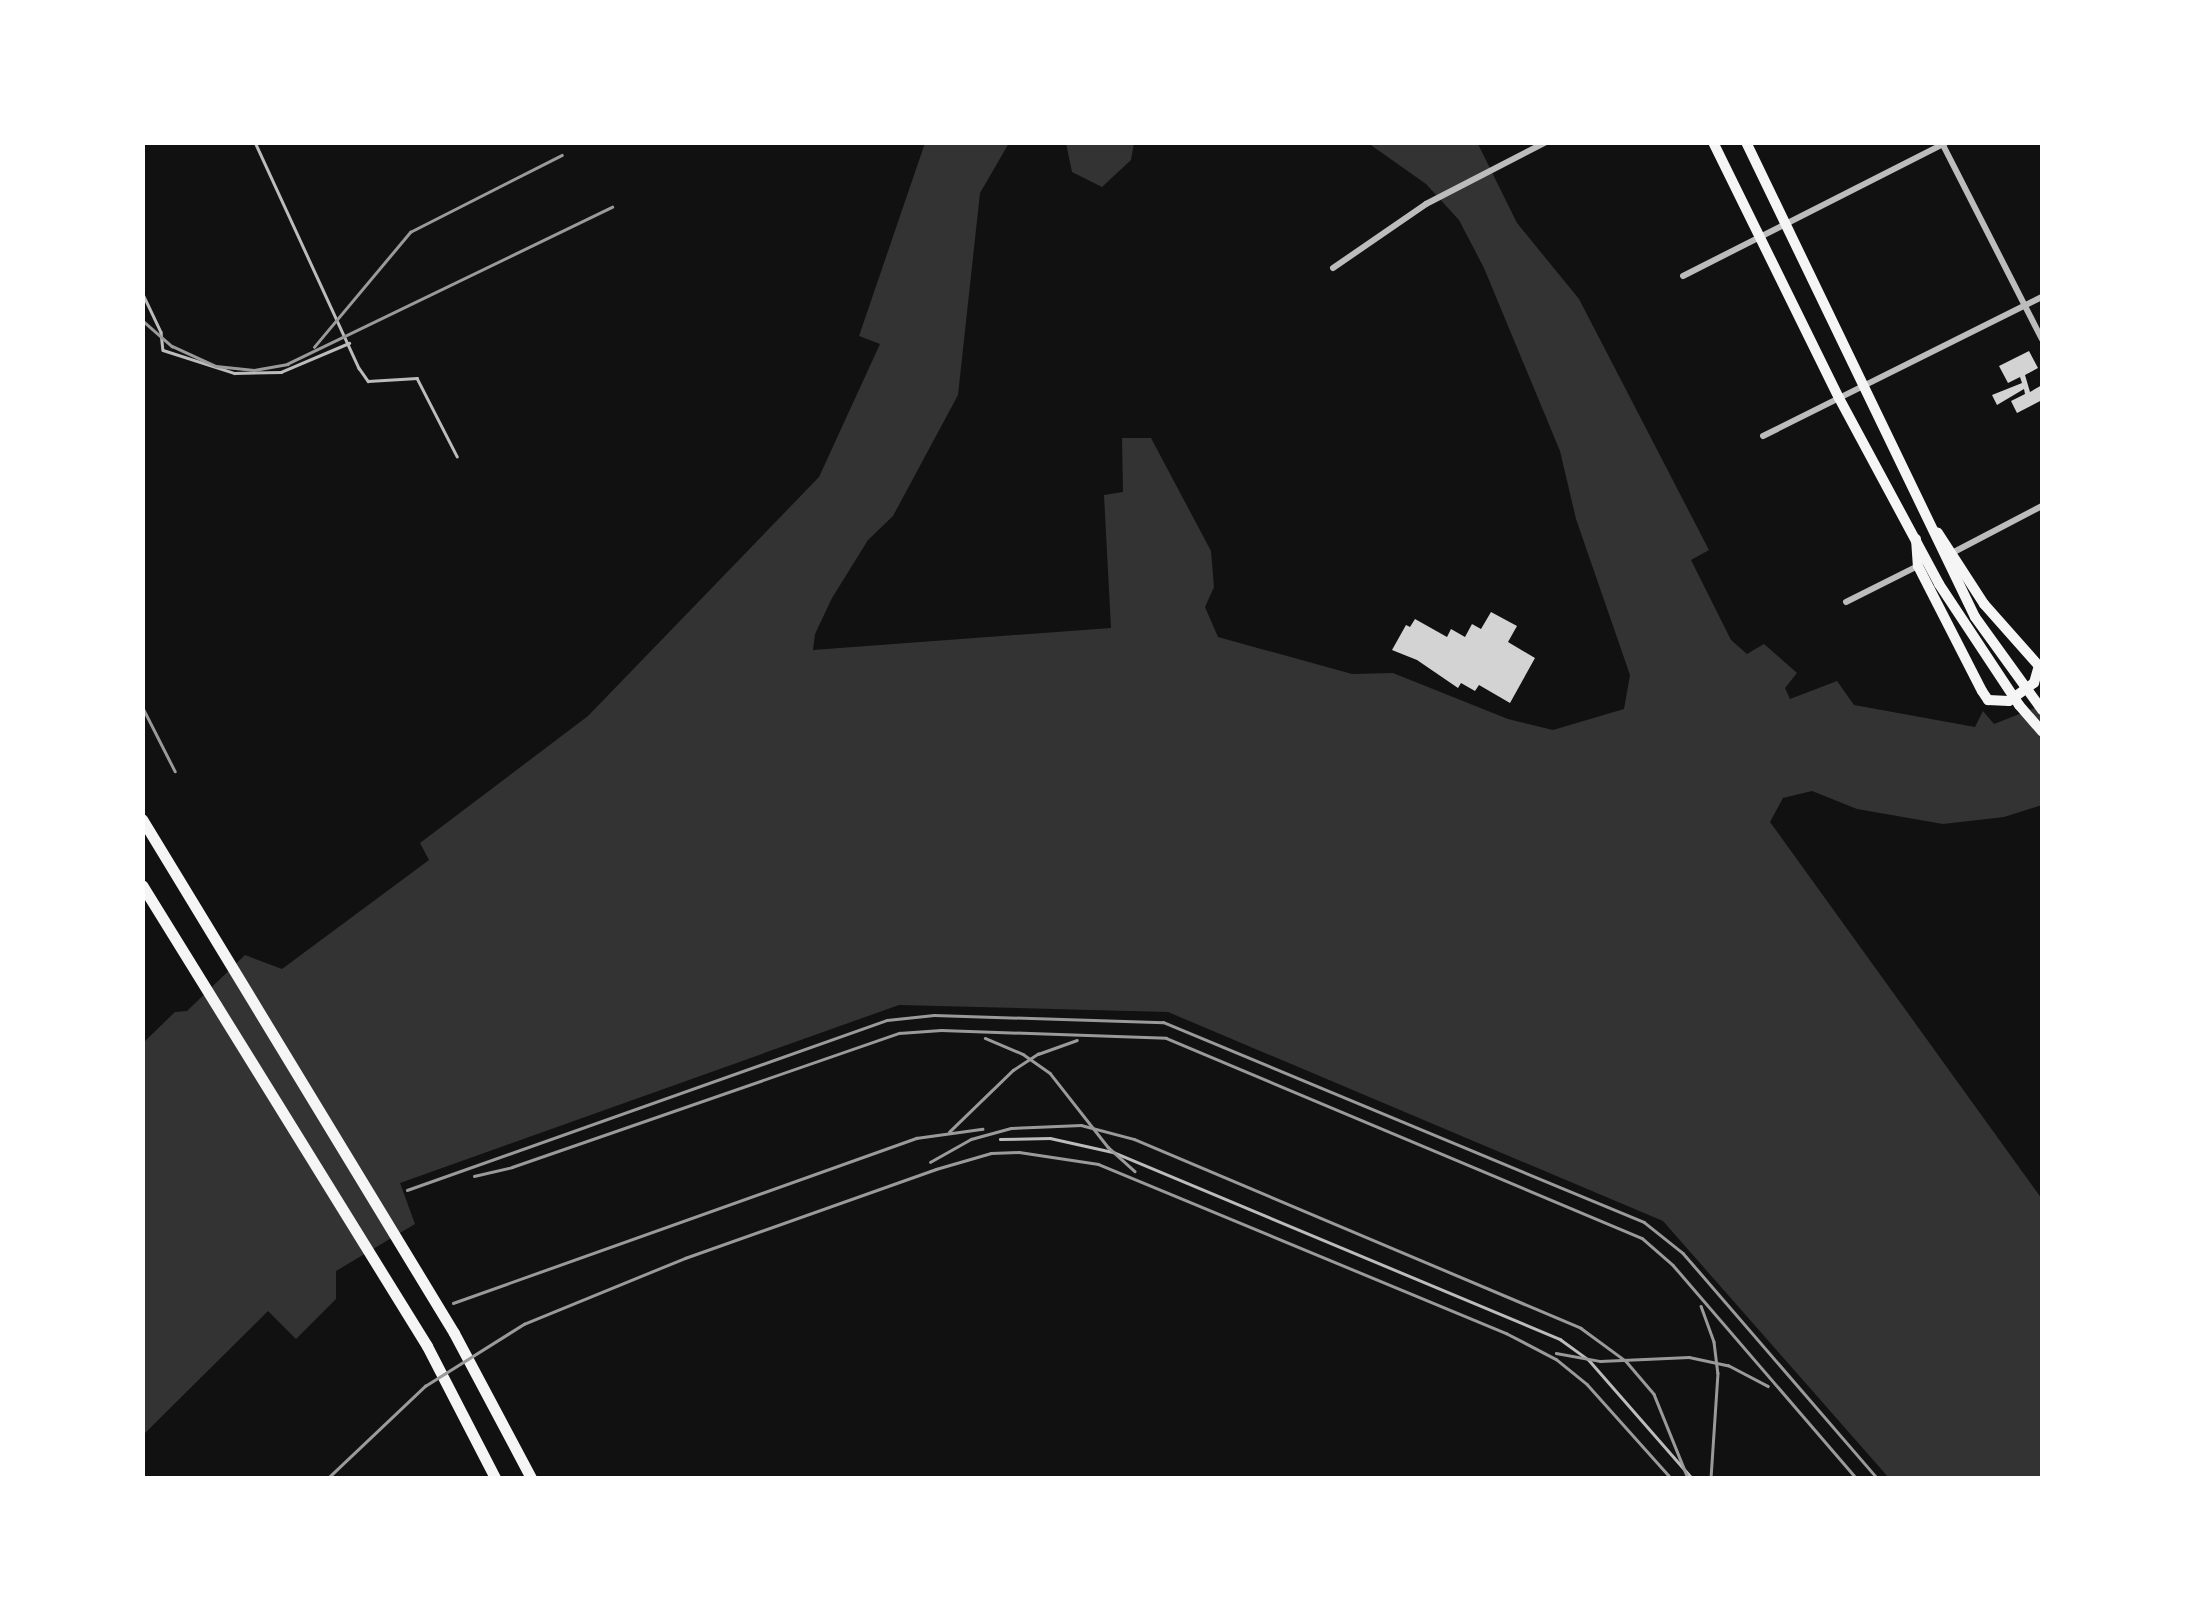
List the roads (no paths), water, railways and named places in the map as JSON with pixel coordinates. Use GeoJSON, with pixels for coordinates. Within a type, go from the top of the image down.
{"type":"FeatureCollection","features":[{"type":"Feature","properties":{"kind":"highway"},"geometry":{"type":"LineString","coordinates":[[142,819],[454,1333],[531,1478]]}},
{"type":"Feature","properties":{"kind":"highway"},"geometry":{"type":"LineString","coordinates":[[142,885],[427,1346],[495,1478]]}},
{"type":"Feature","properties":{"kind":"main road"},"geometry":{"type":"LineString","coordinates":[[1713,142],[1839,398],[1916,540],[1993,668],[2042,731]]}},
{"type":"Feature","properties":{"kind":"main road"},"geometry":{"type":"LineString","coordinates":[[1746,142],[1975,617],[2042,710]]}},
{"type":"Feature","properties":{"kind":"main road"},"geometry":{"type":"LineString","coordinates":[[1916,540],[1918,566],[1982,691],[1988,700],[2009,701],[2034,682],[2039,666],[1984,604],[1921,508]]}},
{"type":"Feature","properties":{"kind":"street"},"geometry":{"type":"LineString","coordinates":[[1333,268],[1426,204],[1546,142]]}},
{"type":"Feature","properties":{"kind":"street"},"geometry":{"type":"LineString","coordinates":[[1683,276],[1944,143],[2042,339]]}},
{"type":"Feature","properties":{"kind":"street"},"geometry":{"type":"LineString","coordinates":[[1763,436],[2042,297]]}},
{"type":"Feature","properties":{"kind":"street"},"geometry":{"type":"LineString","coordinates":[[1952,553],[2042,506]]}},
{"type":"Feature","properties":{"kind":"street"},"geometry":{"type":"LineString","coordinates":[[1846,602],[1918,566]]}},
{"type":"Feature","properties":{"kind":"lane"},"geometry":{"type":"LineString","coordinates":[[255,142],[368,381],[417,378],[457,456]]}},
{"type":"Feature","properties":{"kind":"lane"},"geometry":{"type":"LineString","coordinates":[[142,292],[161,332],[163,350],[234,373],[281,372],[350,344]]}},
{"type":"Feature","properties":{"kind":"lane"},"geometry":{"type":"LineString","coordinates":[[1000,1139],[1050,1138],[1112,1152],[1560,1338],[1589,1360],[1692,1478]]}},
{"type":"Feature","properties":{"kind":"railway"},"geometry":{"type":"LineString","coordinates":[[314,347],[410,232],[562,155]]}},
{"type":"Feature","properties":{"kind":"railway"},"geometry":{"type":"LineString","coordinates":[[142,320],[172,346],[216,366],[254,370],[287,364],[612,207]]}},
{"type":"Feature","properties":{"kind":"railway"},"geometry":{"type":"LineString","coordinates":[[142,706],[175,771]]}},
{"type":"Feature","properties":{"kind":"railway"},"geometry":{"type":"LineString","coordinates":[[407,1190],[887,1020],[934,1015],[1163,1022],[1644,1222],[1683,1253],[1877,1478]]}},
{"type":"Feature","properties":{"kind":"railway"},"geometry":{"type":"LineString","coordinates":[[474,1176],[512,1167],[899,1033],[941,1030],[1166,1038],[1642,1238],[1673,1265],[1856,1478]]}},
{"type":"Feature","properties":{"kind":"railway"},"geometry":{"type":"LineString","coordinates":[[985,1038],[1023,1054],[1050,1073],[1108,1147],[1135,1171]]}},
{"type":"Feature","properties":{"kind":"railway"},"geometry":{"type":"LineString","coordinates":[[949,1132],[1013,1070],[1038,1054],[1077,1040]]}},
{"type":"Feature","properties":{"kind":"railway"},"geometry":{"type":"LineString","coordinates":[[930,1162],[971,1139],[1011,1128],[1081,1125],[1134,1139],[1581,1328],[1626,1361],[1654,1394],[1688,1478]]}},
{"type":"Feature","properties":{"kind":"railway"},"geometry":{"type":"LineString","coordinates":[[453,1303],[916,1138],[982,1129]]}},
{"type":"Feature","properties":{"kind":"railway"},"geometry":{"type":"LineString","coordinates":[[328,1478],[425,1386],[524,1324],[685,1258],[936,1169],[991,1153],[1019,1152],[1098,1164],[1506,1333],[1556,1359],[1587,1384],[1671,1478]]}},
{"type":"Feature","properties":{"kind":"railway"},"geometry":{"type":"LineString","coordinates":[[1701,1306],[1714,1342],[1718,1373],[1711,1478]]}},
{"type":"Feature","properties":{"kind":"railway"},"geometry":{"type":"LineString","coordinates":[[1556,1353],[1600,1361],[1689,1357],[1728,1365],[1768,1386]]}}]}
